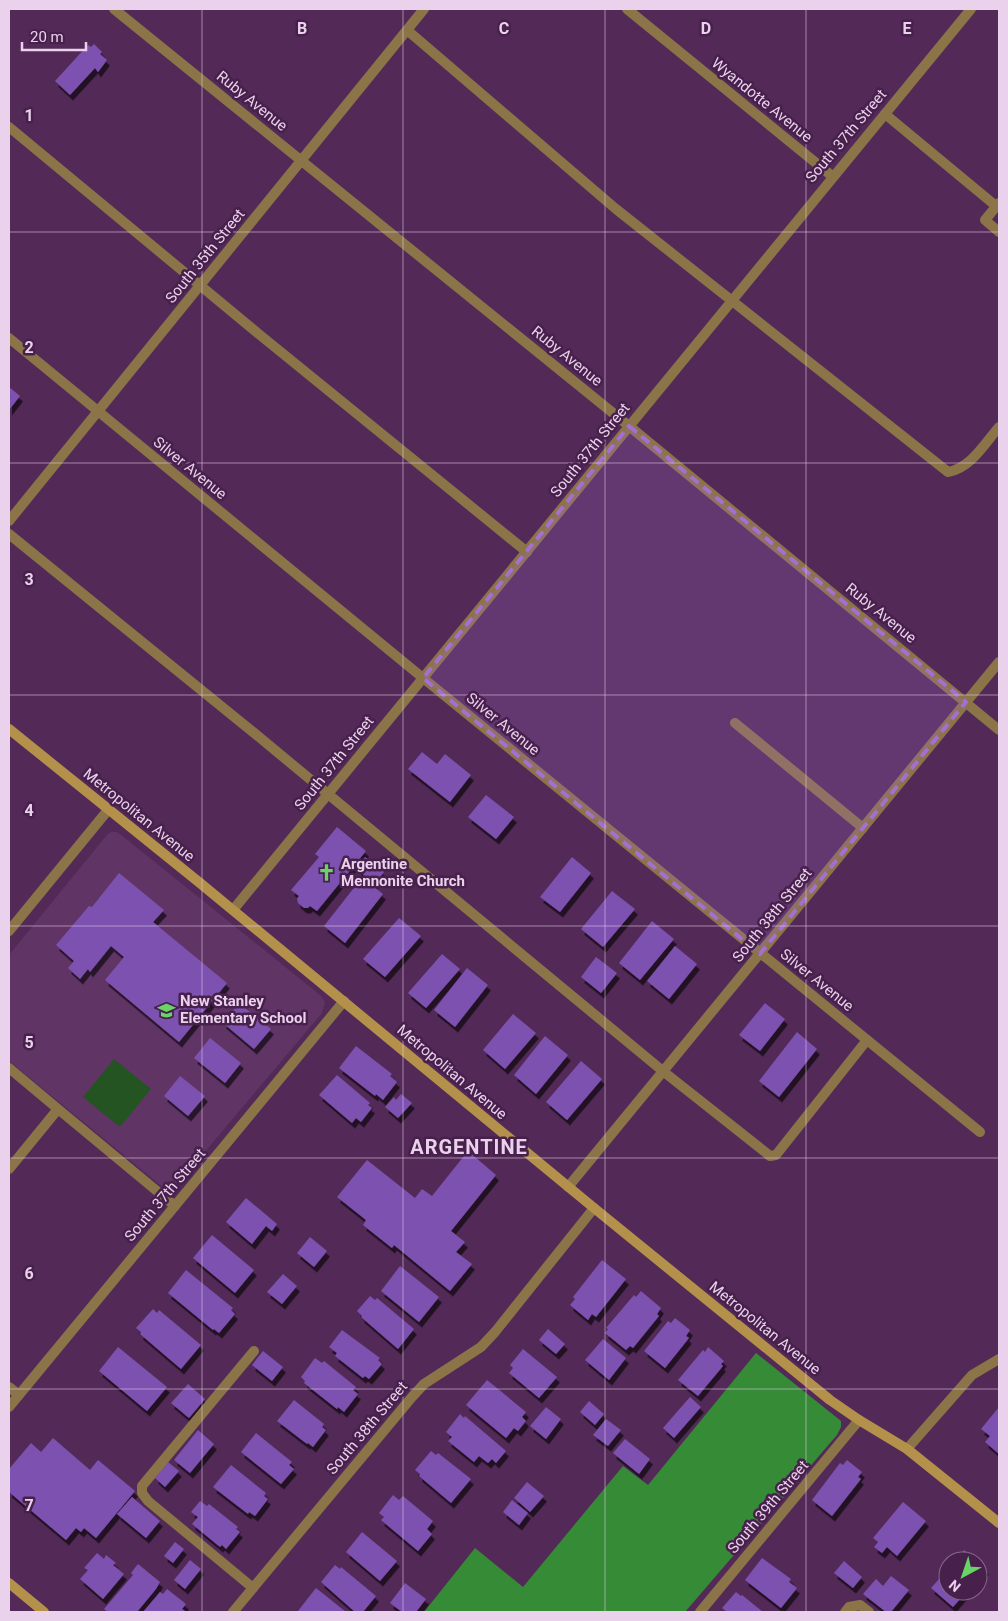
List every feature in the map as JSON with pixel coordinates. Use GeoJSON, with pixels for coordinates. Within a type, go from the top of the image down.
{"type":"FeatureCollection","features":[{"type":"Feature","properties":{"kind":"main road","name":"Metropolitan Avenue"},"geometry":{"type":"LineString","coordinates":[[9,728],[830,1400],[906,1449],[999,1523]]}},
{"type":"Feature","properties":{"kind":"main road"},"geometry":{"type":"LineString","coordinates":[[9,1583],[44,1612]]}},
{"type":"Feature","properties":{"kind":"street","name":"Ruby Avenue"},"geometry":{"type":"LineString","coordinates":[[114,9],[302,160],[999,730]]}},
{"type":"Feature","properties":{"kind":"street","name":"South 35th Street"},"geometry":{"type":"LineString","coordinates":[[9,522],[424,9]]}},
{"type":"Feature","properties":{"kind":"street","name":"Wyandotte Avenue"},"geometry":{"type":"LineString","coordinates":[[627,9],[832,176]]}},
{"type":"Feature","properties":{"kind":"street","name":"South 37th Street"},"geometry":{"type":"LineString","coordinates":[[232,910],[527,552],[832,176],[971,9]]}},
{"type":"Feature","properties":{"kind":"street"},"geometry":{"type":"LineString","coordinates":[[407,30],[616,210],[948,472],[957,471],[969,463],[999,427]]}},
{"type":"Feature","properties":{"kind":"street"},"geometry":{"type":"LineString","coordinates":[[885,114],[998,204],[985,220],[999,232]]}},
{"type":"Feature","properties":{"kind":"street"},"geometry":{"type":"LineString","coordinates":[[9,127],[527,552]]}},
{"type":"Feature","properties":{"kind":"street","name":"Silver Avenue"},"geometry":{"type":"LineString","coordinates":[[9,338],[97,412],[980,1132]]}},
{"type":"Feature","properties":{"kind":"street"},"geometry":{"type":"LineString","coordinates":[[9,534],[328,794],[664,1072],[770,1156],[776,1154],[867,1040]]}},
{"type":"Feature","properties":{"kind":"street","name":"South 38th Street"},"geometry":{"type":"LineString","coordinates":[[568,1187],[999,662]]}},
{"type":"Feature","properties":{"kind":"street"},"geometry":{"type":"LineString","coordinates":[[735,723],[863,828]]}},
{"type":"Feature","properties":{"kind":"street"},"geometry":{"type":"LineString","coordinates":[[9,931],[12,919],[108,810]]}},
{"type":"Feature","properties":{"kind":"street","name":"South 37th Street"},"geometry":{"type":"LineString","coordinates":[[9,1408],[344,1001]]}},
{"type":"Feature","properties":{"kind":"street"},"geometry":{"type":"LineString","coordinates":[[9,1068],[175,1206]]}},
{"type":"Feature","properties":{"kind":"street"},"geometry":{"type":"LineString","coordinates":[[9,1169],[58,1108]]}},
{"type":"Feature","properties":{"kind":"street","name":"South 38th Street"},"geometry":{"type":"LineString","coordinates":[[233,1612],[412,1397],[424,1384],[481,1347],[594,1208]]}},
{"type":"Feature","properties":{"kind":"street"},"geometry":{"type":"LineString","coordinates":[[253,1588],[148,1501],[142,1493],[142,1486],[254,1351]]}},
{"type":"Feature","properties":{"kind":"street"},"geometry":{"type":"LineString","coordinates":[[906,1449],[972,1375],[999,1359]]}},
{"type":"Feature","properties":{"kind":"street"},"geometry":{"type":"LineString","coordinates":[[9,1387],[19,1395]]}},
{"type":"Feature","properties":{"kind":"street","name":"South 39th Street"},"geometry":{"type":"LineString","coordinates":[[700,1612],[859,1420]]}},
{"type":"Feature","properties":{"kind":"street"},"geometry":{"type":"LineString","coordinates":[[845,1612],[849,1607],[860,1605],[869,1612]]}},
{"type":"Feature","properties":{"kind":"highlighted area"},"geometry":{"type":"Polygon","coordinates":[[[629,426],[966,702],[760,954],[423,678],[629,426]]]}},
{"type":"Feature","properties":{"kind":"shaded area","name":"New Stanley Elementary School"},"geometry":{"type":"Polygon","coordinates":[[[111,832],[120,834],[320,995],[325,1002],[322,1013],[170,1193],[9,1061],[9,955],[111,832]]]}},
{"type":"Feature","properties":{"kind":"green space"},"geometry":{"type":"Polygon","coordinates":[[[114,1059],[151,1089],[120,1127],[83,1097],[114,1059]]]}},
{"type":"Feature","properties":{"kind":"green space"},"geometry":{"type":"Polygon","coordinates":[[[756,1353],[841,1421],[841,1427],[837,1435],[685,1612],[424,1612],[475,1548],[523,1587],[623,1466],[648,1485],[756,1353]]]}},
{"type":"Feature","properties":{"kind":"building"},"geometry":{"type":"Polygon","coordinates":[[[94,44],[102,52],[100,54],[107,60],[98,72],[95,68],[70,95],[55,81],[88,45],[91,47],[94,44]]]}},
{"type":"Feature","properties":{"kind":"building"},"geometry":{"type":"Polygon","coordinates":[[[9,387],[20,396],[9,410],[9,387]]]}},
{"type":"Feature","properties":{"kind":"building"},"geometry":{"type":"Polygon","coordinates":[[[422,752],[437,764],[445,754],[471,775],[450,802],[408,769],[422,752]]]}},
{"type":"Feature","properties":{"kind":"building"},"geometry":{"type":"Polygon","coordinates":[[[486,795],[514,817],[496,839],[468,817],[486,795]]]}},
{"type":"Feature","properties":{"kind":"building","name":"Argentine Mennonite Church"},"geometry":{"type":"Polygon","coordinates":[[[337,827],[366,851],[317,911],[310,906],[304,908],[298,903],[297,899],[299,896],[291,890],[319,857],[315,854],[337,827]]]}},
{"type":"Feature","properties":{"kind":"building"},"geometry":{"type":"Polygon","coordinates":[[[365,857],[384,872],[373,886],[383,894],[345,943],[324,926],[364,875],[357,868],[365,857]]]}},
{"type":"Feature","properties":{"kind":"building"},"geometry":{"type":"Polygon","coordinates":[[[572,857],[591,873],[560,912],[540,897],[572,857]]]}},
{"type":"Feature","properties":{"kind":"building"},"geometry":{"type":"Polygon","coordinates":[[[119,873],[164,910],[153,922],[227,983],[179,1042],[105,980],[124,957],[111,946],[90,972],[88,969],[80,979],[68,968],[74,961],[56,945],[89,906],[92,907],[119,873]]]}},
{"type":"Feature","properties":{"kind":"building"},"geometry":{"type":"Polygon","coordinates":[[[612,891],[635,909],[603,947],[581,929],[612,891]]]}},
{"type":"Feature","properties":{"kind":"building"},"geometry":{"type":"Polygon","coordinates":[[[399,918],[421,936],[385,977],[363,959],[399,918]]]}},
{"type":"Feature","properties":{"kind":"building"},"geometry":{"type":"Polygon","coordinates":[[[652,921],[674,939],[640,980],[619,963],[652,921]]]}},
{"type":"Feature","properties":{"kind":"building"},"geometry":{"type":"Polygon","coordinates":[[[675,946],[697,964],[669,999],[647,981],[675,946]]]}},
{"type":"Feature","properties":{"kind":"building"},"geometry":{"type":"Polygon","coordinates":[[[442,954],[460,969],[426,1008],[408,993],[442,954]]]}},
{"type":"Feature","properties":{"kind":"building"},"geometry":{"type":"Polygon","coordinates":[[[596,957],[617,973],[601,993],[581,977],[596,957]]]}},
{"type":"Feature","properties":{"kind":"building"},"geometry":{"type":"Polygon","coordinates":[[[467,968],[488,985],[455,1027],[434,1010],[467,968]]]}},
{"type":"Feature","properties":{"kind":"building"},"geometry":{"type":"Polygon","coordinates":[[[239,1003],[271,1029],[254,1049],[223,1023],[239,1003]]]}},
{"type":"Feature","properties":{"kind":"building"},"geometry":{"type":"Polygon","coordinates":[[[765,1003],[785,1019],[760,1051],[739,1035],[765,1003]]]}},
{"type":"Feature","properties":{"kind":"building"},"geometry":{"type":"Polygon","coordinates":[[[513,1014],[536,1033],[505,1069],[483,1050],[513,1014]]]}},
{"type":"Feature","properties":{"kind":"building"},"geometry":{"type":"Polygon","coordinates":[[[797,1032],[817,1049],[779,1097],[759,1081],[797,1032]]]}},
{"type":"Feature","properties":{"kind":"building"},"geometry":{"type":"Polygon","coordinates":[[[545,1036],[568,1055],[536,1094],[514,1075],[545,1036]]]}},
{"type":"Feature","properties":{"kind":"building"},"geometry":{"type":"Polygon","coordinates":[[[210,1038],[241,1063],[225,1083],[194,1058],[210,1038]]]}},
{"type":"Feature","properties":{"kind":"building"},"geometry":{"type":"Polygon","coordinates":[[[356,1046],[392,1074],[390,1076],[397,1082],[383,1100],[339,1068],[356,1046]]]}},
{"type":"Feature","properties":{"kind":"building"},"geometry":{"type":"Polygon","coordinates":[[[581,1061],[602,1079],[567,1120],[546,1102],[581,1061]]]}},
{"type":"Feature","properties":{"kind":"building"},"geometry":{"type":"Polygon","coordinates":[[[337,1075],[370,1103],[368,1105],[372,1108],[361,1122],[356,1118],[352,1123],[319,1095],[337,1075]]]}},
{"type":"Feature","properties":{"kind":"building"},"geometry":{"type":"Polygon","coordinates":[[[180,1076],[205,1096],[188,1116],[164,1096],[180,1076]]]}},
{"type":"Feature","properties":{"kind":"building"},"geometry":{"type":"Polygon","coordinates":[[[401,1094],[412,1103],[398,1118],[385,1107],[394,1097],[396,1100],[401,1094]]]}},
{"type":"Feature","properties":{"kind":"building"},"geometry":{"type":"Polygon","coordinates":[[[468,1151],[496,1175],[451,1231],[465,1242],[456,1252],[472,1264],[450,1291],[394,1245],[392,1248],[363,1225],[366,1220],[337,1197],[367,1160],[415,1198],[422,1189],[432,1196],[468,1151]]]}},
{"type":"Feature","properties":{"kind":"building"},"geometry":{"type":"Polygon","coordinates":[[[246,1198],[277,1224],[272,1231],[266,1226],[252,1244],[226,1222],[246,1198]]]}},
{"type":"Feature","properties":{"kind":"building"},"geometry":{"type":"Polygon","coordinates":[[[212,1235],[254,1270],[235,1293],[193,1258],[212,1235]]]}},
{"type":"Feature","properties":{"kind":"building"},"geometry":{"type":"Polygon","coordinates":[[[310,1237],[327,1251],[314,1267],[297,1253],[310,1237]]]}},
{"type":"Feature","properties":{"kind":"building"},"geometry":{"type":"Polygon","coordinates":[[[602,1260],[626,1279],[596,1317],[592,1314],[588,1320],[570,1305],[575,1299],[573,1297],[602,1260]]]}},
{"type":"Feature","properties":{"kind":"building"},"geometry":{"type":"Polygon","coordinates":[[[400,1266],[439,1297],[419,1322],[381,1291],[400,1266]]]}},
{"type":"Feature","properties":{"kind":"building"},"geometry":{"type":"Polygon","coordinates":[[[186,1270],[233,1308],[231,1310],[235,1314],[219,1333],[168,1293],[186,1270]]]}},
{"type":"Feature","properties":{"kind":"building"},"geometry":{"type":"Polygon","coordinates":[[[283,1274],[297,1286],[282,1304],[267,1292],[283,1274]]]}},
{"type":"Feature","properties":{"kind":"building"},"geometry":{"type":"Polygon","coordinates":[[[641,1291],[661,1308],[657,1314],[659,1316],[633,1348],[630,1346],[626,1350],[605,1333],[608,1329],[606,1328],[634,1295],[636,1297],[641,1291]]]}},
{"type":"Feature","properties":{"kind":"building"},"geometry":{"type":"Polygon","coordinates":[[[370,1296],[375,1300],[377,1298],[414,1329],[398,1349],[361,1317],[357,1311],[370,1296]]]}},
{"type":"Feature","properties":{"kind":"building"},"geometry":{"type":"Polygon","coordinates":[[[153,1309],[157,1313],[159,1310],[201,1345],[181,1369],[140,1334],[141,1332],[136,1328],[153,1309]]]}},
{"type":"Feature","properties":{"kind":"building"},"geometry":{"type":"Polygon","coordinates":[[[675,1318],[690,1330],[686,1336],[689,1338],[665,1368],[644,1351],[668,1321],[671,1323],[675,1318]]]}},
{"type":"Feature","properties":{"kind":"building"},"geometry":{"type":"Polygon","coordinates":[[[548,1329],[565,1344],[556,1354],[539,1340],[548,1329]]]}},
{"type":"Feature","properties":{"kind":"building"},"geometry":{"type":"Polygon","coordinates":[[[342,1330],[380,1358],[378,1360],[382,1364],[369,1379],[365,1376],[363,1378],[335,1356],[337,1353],[329,1347],[342,1330]]]}},
{"type":"Feature","properties":{"kind":"building"},"geometry":{"type":"Polygon","coordinates":[[[603,1339],[626,1358],[609,1380],[585,1360],[603,1339]]]}},
{"type":"Feature","properties":{"kind":"building"},"geometry":{"type":"Polygon","coordinates":[[[118,1347],[167,1387],[147,1411],[99,1371],[118,1347]]]}},
{"type":"Feature","properties":{"kind":"building"},"geometry":{"type":"Polygon","coordinates":[[[708,1347],[724,1361],[721,1364],[723,1366],[698,1396],[678,1380],[703,1350],[705,1352],[708,1347]]]}},
{"type":"Feature","properties":{"kind":"building"},"geometry":{"type":"Polygon","coordinates":[[[523,1349],[557,1377],[539,1398],[509,1373],[513,1368],[510,1365],[523,1349]]]}},
{"type":"Feature","properties":{"kind":"building"},"geometry":{"type":"Polygon","coordinates":[[[263,1351],[283,1367],[272,1381],[252,1365],[263,1351]]]}},
{"type":"Feature","properties":{"kind":"building"},"geometry":{"type":"Polygon","coordinates":[[[315,1358],[322,1363],[324,1361],[356,1387],[353,1390],[358,1394],[344,1412],[338,1407],[337,1409],[304,1383],[305,1381],[301,1377],[315,1358]]]}},
{"type":"Feature","properties":{"kind":"building"},"geometry":{"type":"Polygon","coordinates":[[[487,1380],[526,1412],[522,1417],[526,1421],[518,1431],[514,1428],[506,1438],[466,1405],[487,1380]]]}},
{"type":"Feature","properties":{"kind":"building"},"geometry":{"type":"Polygon","coordinates":[[[188,1384],[205,1399],[189,1418],[171,1403],[188,1384]]]}},
{"type":"Feature","properties":{"kind":"building"},"geometry":{"type":"Polygon","coordinates":[[[690,1397],[701,1407],[674,1438],[663,1428],[690,1397]]]}},
{"type":"Feature","properties":{"kind":"building"},"geometry":{"type":"Polygon","coordinates":[[[294,1400],[324,1424],[322,1427],[326,1430],[313,1447],[277,1421],[294,1400]]]}},
{"type":"Feature","properties":{"kind":"building"},"geometry":{"type":"Polygon","coordinates":[[[589,1401],[604,1414],[595,1425],[580,1412],[589,1401]]]}},
{"type":"Feature","properties":{"kind":"building"},"geometry":{"type":"Polygon","coordinates":[[[546,1407],[561,1419],[546,1439],[530,1426],[546,1407]]]}},
{"type":"Feature","properties":{"kind":"building"},"geometry":{"type":"Polygon","coordinates":[[[999,1407],[999,1454],[985,1442],[990,1436],[981,1429],[999,1407]]]}},
{"type":"Feature","properties":{"kind":"building"},"geometry":{"type":"Polygon","coordinates":[[[460,1414],[464,1418],[465,1416],[506,1451],[496,1463],[492,1459],[488,1463],[479,1456],[474,1462],[448,1441],[452,1437],[446,1432],[460,1414]]]}},
{"type":"Feature","properties":{"kind":"building"},"geometry":{"type":"Polygon","coordinates":[[[606,1419],[621,1430],[608,1446],[593,1435],[606,1419]]]}},
{"type":"Feature","properties":{"kind":"building"},"geometry":{"type":"Polygon","coordinates":[[[198,1430],[214,1444],[190,1473],[174,1460],[198,1430]]]}},
{"type":"Feature","properties":{"kind":"building"},"geometry":{"type":"Polygon","coordinates":[[[256,1433],[292,1462],[289,1465],[294,1469],[281,1484],[241,1452],[256,1433]]]}},
{"type":"Feature","properties":{"kind":"building"},"geometry":{"type":"Polygon","coordinates":[[[53,1438],[90,1470],[98,1460],[135,1491],[96,1538],[84,1528],[81,1532],[76,1528],[66,1540],[9,1492],[9,1469],[31,1443],[41,1452],[53,1438]]]}},
{"type":"Feature","properties":{"kind":"building"},"geometry":{"type":"Polygon","coordinates":[[[625,1439],[650,1459],[639,1474],[613,1453],[625,1439]]]}},
{"type":"Feature","properties":{"kind":"building"},"geometry":{"type":"Polygon","coordinates":[[[431,1451],[436,1455],[438,1453],[471,1479],[451,1503],[419,1476],[420,1474],[415,1470],[431,1451]]]}},
{"type":"Feature","properties":{"kind":"building"},"geometry":{"type":"Polygon","coordinates":[[[847,1460],[862,1472],[858,1477],[861,1479],[832,1516],[812,1500],[840,1463],[843,1465],[847,1460]]]}},
{"type":"Feature","properties":{"kind":"building"},"geometry":{"type":"Polygon","coordinates":[[[168,1462],[179,1471],[165,1487],[155,1478],[168,1462]]]}},
{"type":"Feature","properties":{"kind":"building"},"geometry":{"type":"Polygon","coordinates":[[[231,1465],[266,1493],[264,1496],[268,1499],[255,1516],[249,1512],[248,1514],[213,1487],[231,1465]]]}},
{"type":"Feature","properties":{"kind":"building"},"geometry":{"type":"Polygon","coordinates":[[[527,1482],[544,1496],[530,1512],[514,1498],[527,1482]]]}},
{"type":"Feature","properties":{"kind":"building"},"geometry":{"type":"Polygon","coordinates":[[[393,1495],[399,1500],[403,1496],[433,1521],[427,1529],[432,1534],[418,1551],[381,1520],[384,1517],[379,1513],[393,1495]]]}},
{"type":"Feature","properties":{"kind":"building"},"geometry":{"type":"Polygon","coordinates":[[[132,1497],[160,1521],[146,1538],[117,1514],[132,1497]]]}},
{"type":"Feature","properties":{"kind":"building"},"geometry":{"type":"Polygon","coordinates":[[[512,1500],[528,1513],[519,1525],[503,1512],[512,1500]]]}},
{"type":"Feature","properties":{"kind":"building"},"geometry":{"type":"Polygon","coordinates":[[[200,1501],[207,1506],[209,1504],[238,1527],[236,1529],[240,1532],[226,1549],[222,1545],[220,1547],[192,1524],[198,1517],[191,1512],[200,1501]]]}},
{"type":"Feature","properties":{"kind":"building"},"geometry":{"type":"Polygon","coordinates":[[[903,1502],[926,1521],[897,1556],[887,1547],[882,1553],[874,1547],[878,1542],[873,1538],[903,1502]]]}},
{"type":"Feature","properties":{"kind":"building"},"geometry":{"type":"Polygon","coordinates":[[[362,1532],[397,1561],[380,1581],[346,1552],[362,1532]]]}},
{"type":"Feature","properties":{"kind":"building"},"geometry":{"type":"Polygon","coordinates":[[[175,1542],[184,1549],[173,1563],[164,1556],[175,1542]]]}},
{"type":"Feature","properties":{"kind":"building"},"geometry":{"type":"Polygon","coordinates":[[[97,1553],[104,1559],[106,1555],[116,1563],[113,1565],[124,1574],[103,1599],[80,1579],[88,1570],[84,1568],[97,1553]]]}},
{"type":"Feature","properties":{"kind":"building"},"geometry":{"type":"Polygon","coordinates":[[[762,1558],[791,1579],[789,1582],[797,1588],[781,1608],[745,1580],[762,1558]]]}},
{"type":"Feature","properties":{"kind":"building"},"geometry":{"type":"Polygon","coordinates":[[[190,1560],[201,1569],[185,1589],[174,1580],[190,1560]]]}},
{"type":"Feature","properties":{"kind":"building"},"geometry":{"type":"Polygon","coordinates":[[[844,1561],[862,1577],[853,1588],[834,1573],[844,1561]]]}},
{"type":"Feature","properties":{"kind":"building"},"geometry":{"type":"Polygon","coordinates":[[[138,1564],[160,1582],[156,1589],[137,1612],[108,1612],[104,1609],[133,1575],[131,1573],[138,1564]]]}},
{"type":"Feature","properties":{"kind":"building"},"geometry":{"type":"Polygon","coordinates":[[[335,1565],[340,1569],[341,1567],[376,1596],[363,1612],[355,1612],[321,1582],[335,1565]]]}},
{"type":"Feature","properties":{"kind":"building"},"geometry":{"type":"Polygon","coordinates":[[[891,1576],[909,1590],[891,1612],[886,1612],[863,1594],[876,1579],[883,1586],[891,1576]]]}},
{"type":"Feature","properties":{"kind":"building"},"geometry":{"type":"Polygon","coordinates":[[[938,1580],[938,1594],[931,1588],[938,1580]]]}},
{"type":"Feature","properties":{"kind":"building"},"geometry":{"type":"Polygon","coordinates":[[[405,1583],[426,1599],[416,1612],[402,1612],[390,1603],[405,1583]]]}},
{"type":"Feature","properties":{"kind":"building"},"geometry":{"type":"Polygon","coordinates":[[[316,1588],[346,1612],[298,1611],[316,1588]]]}},
{"type":"Feature","properties":{"kind":"building"},"geometry":{"type":"Polygon","coordinates":[[[167,1589],[186,1604],[182,1609],[184,1612],[143,1612],[160,1592],[163,1594],[167,1589]]]}},
{"type":"Feature","properties":{"kind":"building"},"geometry":{"type":"Polygon","coordinates":[[[736,1592],[763,1612],[727,1612],[722,1608],[736,1592]]]}},
{"type":"Feature","properties":{"kind":"building"},"geometry":{"type":"Polygon","coordinates":[[[946,1601],[958,1601],[953,1607],[946,1601]]]}},
{"type":"Feature","properties":{"kind":"place","name":"Argentine Mennonite Church"},"geometry":{"type":"Point","coordinates":[327,873]}},
{"type":"Feature","properties":{"kind":"place","name":"New Stanley Elementary School"},"geometry":{"type":"Point","coordinates":[166,1010]}},
{"type":"Feature","properties":{"kind":"district","name":"ARGENTINE"},"geometry":{"type":"Point","coordinates":[469,1147]}}]}
